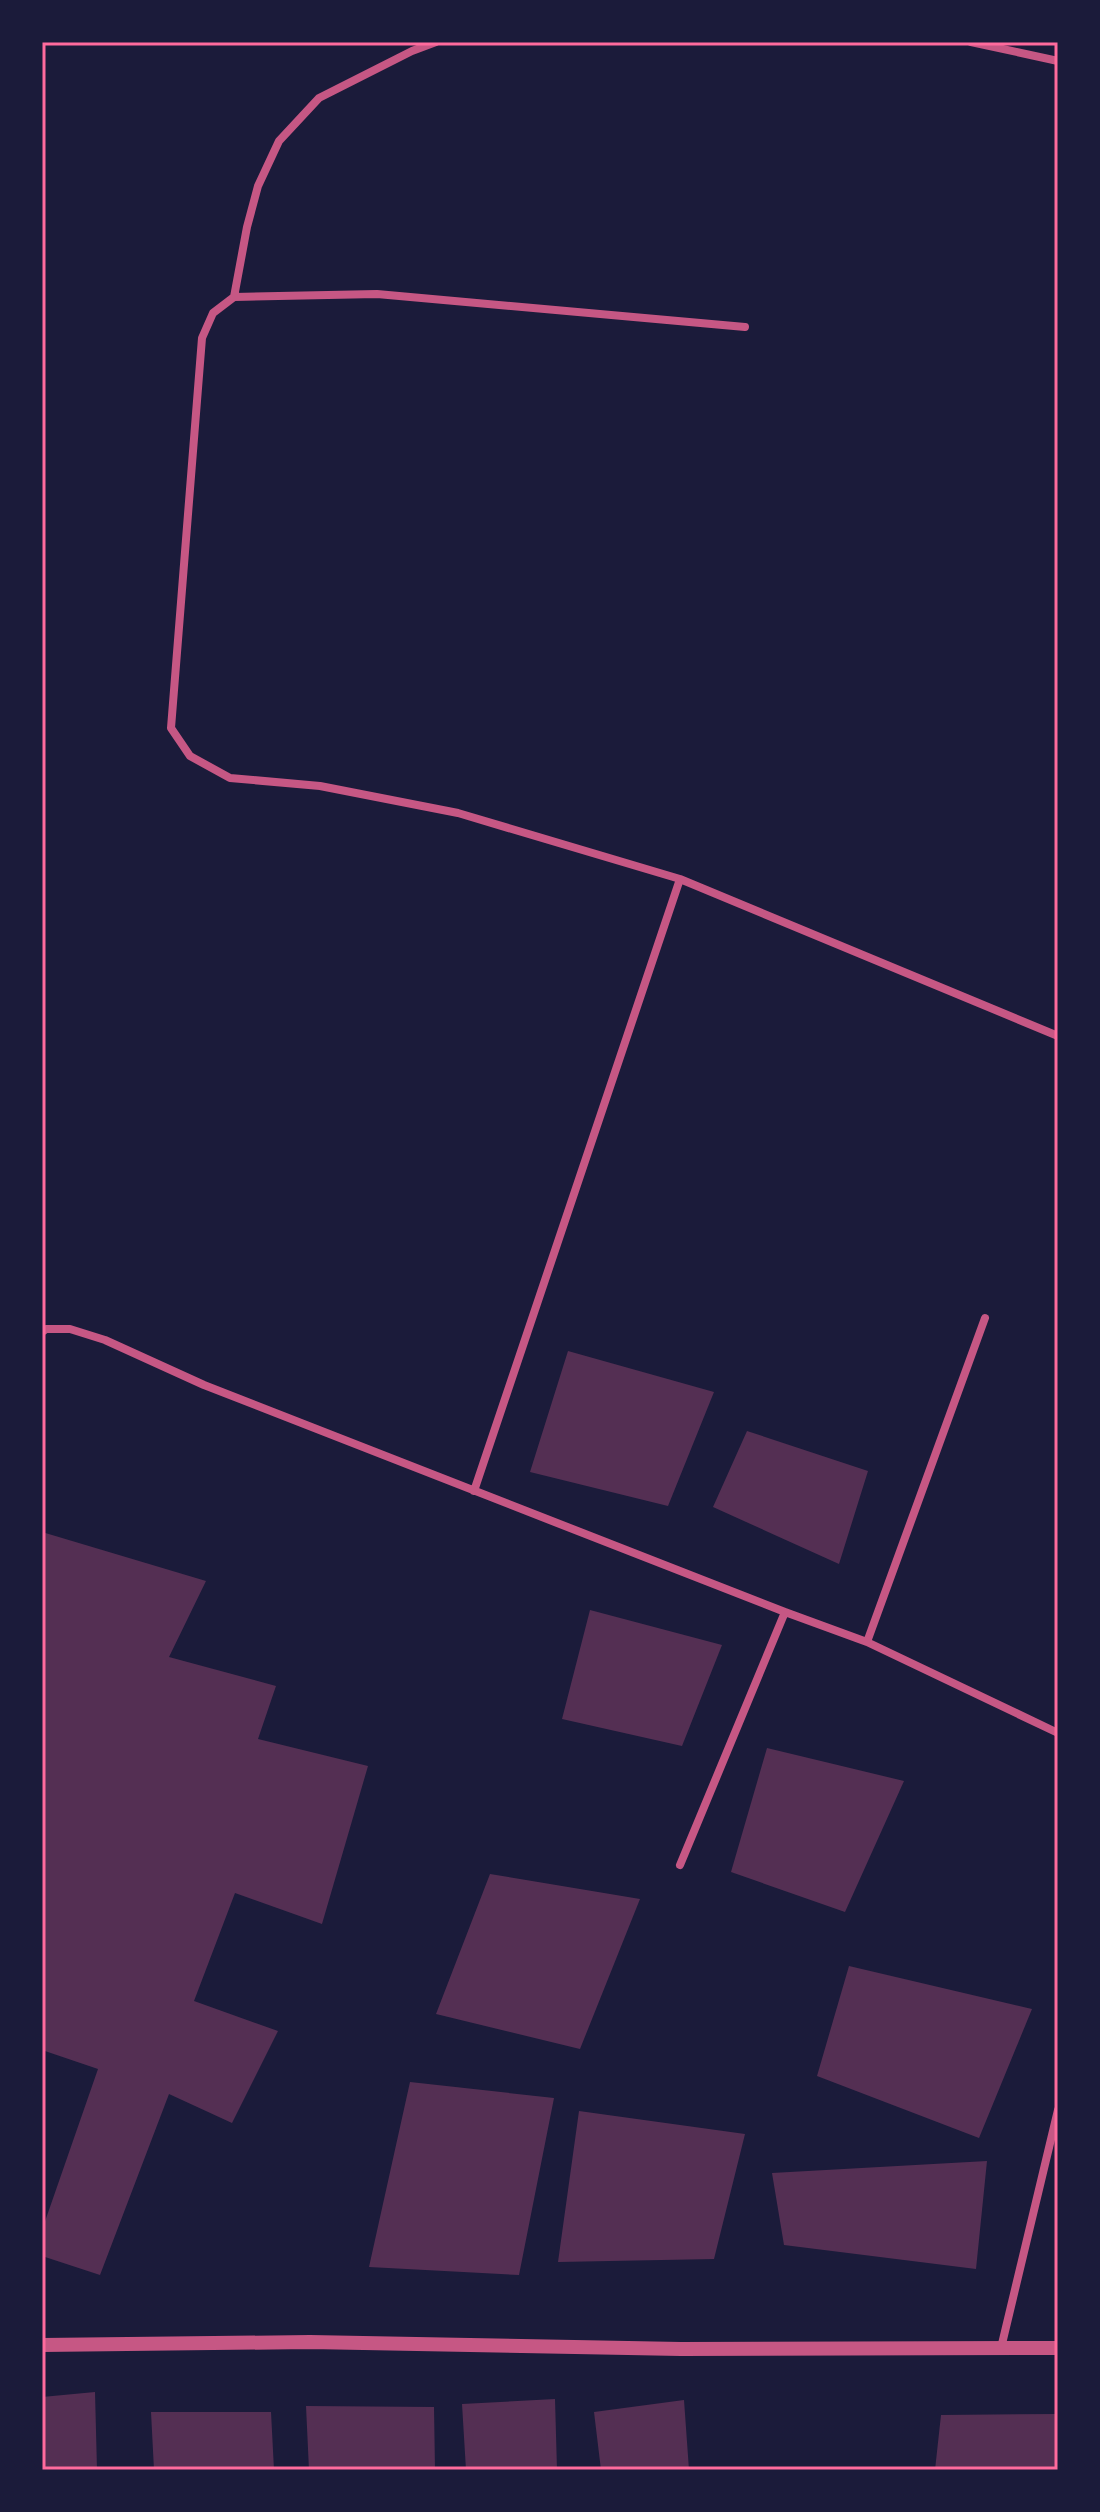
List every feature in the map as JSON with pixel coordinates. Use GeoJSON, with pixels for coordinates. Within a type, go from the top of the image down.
{"type":"FeatureCollection","features":[{"type":"Feature","properties":{"kind":"street"},"geometry":{"type":"LineString","coordinates":[[234,297],[258,186],[279,141],[319,98],[436,42]]}},
{"type":"Feature","properties":{"kind":"street"},"geometry":{"type":"LineString","coordinates":[[971,42],[1058,61]]}},
{"type":"Feature","properties":{"kind":"street"},"geometry":{"type":"LineString","coordinates":[[745,327],[377,294],[234,297],[213,313],[202,338],[171,728],[190,756],[230,778],[320,786],[458,813],[680,879],[1058,1036]]}},
{"type":"Feature","properties":{"kind":"street"},"geometry":{"type":"LineString","coordinates":[[474,1491],[680,879]]}},
{"type":"Feature","properties":{"kind":"street"},"geometry":{"type":"LineString","coordinates":[[867,1642],[985,1318]]}},
{"type":"Feature","properties":{"kind":"street"},"geometry":{"type":"LineString","coordinates":[[42,1332],[46,1329],[70,1329],[105,1340],[204,1385],[867,1642],[1058,1733]]}},
{"type":"Feature","properties":{"kind":"street"},"geometry":{"type":"LineString","coordinates":[[680,1865],[785,1612]]}},
{"type":"Feature","properties":{"kind":"street"},"geometry":{"type":"LineString","coordinates":[[1001,2348],[1058,2110]]}},
{"type":"Feature","properties":{"kind":"street"},"geometry":{"type":"LineString","coordinates":[[1054,2120],[1058,2137]]}},
{"type":"Feature","properties":{"kind":"street"},"geometry":{"type":"LineString","coordinates":[[42,2345],[310,2342],[681,2349],[1058,2348]]}},
{"type":"Feature","properties":{"kind":"building"},"geometry":{"type":"Polygon","coordinates":[[[568,1351],[714,1392],[668,1506],[530,1472],[568,1351]]]}},
{"type":"Feature","properties":{"kind":"building"},"geometry":{"type":"Polygon","coordinates":[[[747,1431],[868,1471],[839,1564],[713,1507],[747,1431]]]}},
{"type":"Feature","properties":{"kind":"building"},"geometry":{"type":"Polygon","coordinates":[[[42,1532],[206,1581],[169,1657],[276,1686],[258,1739],[368,1766],[322,1924],[235,1893],[194,2001],[278,2031],[232,2123],[169,2094],[100,2275],[42,2256],[42,2230],[98,2069],[42,2050],[42,1532]]]}},
{"type":"Feature","properties":{"kind":"building"},"geometry":{"type":"Polygon","coordinates":[[[590,1610],[722,1645],[682,1746],[562,1719],[590,1610]]]}},
{"type":"Feature","properties":{"kind":"building"},"geometry":{"type":"Polygon","coordinates":[[[767,1748],[904,1781],[845,1912],[731,1872],[767,1748]]]}},
{"type":"Feature","properties":{"kind":"building"},"geometry":{"type":"Polygon","coordinates":[[[490,1874],[640,1899],[580,2049],[436,2014],[490,1874]]]}},
{"type":"Feature","properties":{"kind":"building"},"geometry":{"type":"Polygon","coordinates":[[[849,1966],[1032,2009],[979,2138],[817,2076],[849,1966]]]}},
{"type":"Feature","properties":{"kind":"building"},"geometry":{"type":"Polygon","coordinates":[[[410,2082],[554,2098],[519,2275],[369,2267],[410,2082]]]}},
{"type":"Feature","properties":{"kind":"building"},"geometry":{"type":"Polygon","coordinates":[[[579,2111],[745,2134],[714,2259],[558,2262],[579,2111]]]}},
{"type":"Feature","properties":{"kind":"building"},"geometry":{"type":"Polygon","coordinates":[[[987,2161],[976,2269],[784,2245],[772,2173],[987,2161]]]}},
{"type":"Feature","properties":{"kind":"building"},"geometry":{"type":"Polygon","coordinates":[[[95,2392],[97,2470],[42,2470],[42,2397],[95,2392]]]}},
{"type":"Feature","properties":{"kind":"building"},"geometry":{"type":"Polygon","coordinates":[[[555,2399],[557,2470],[466,2470],[462,2404],[555,2399]]]}},
{"type":"Feature","properties":{"kind":"building"},"geometry":{"type":"Polygon","coordinates":[[[684,2400],[689,2470],[601,2470],[594,2412],[684,2400]]]}},
{"type":"Feature","properties":{"kind":"building"},"geometry":{"type":"Polygon","coordinates":[[[306,2406],[434,2407],[435,2470],[309,2470],[306,2406]]]}},
{"type":"Feature","properties":{"kind":"building"},"geometry":{"type":"Polygon","coordinates":[[[151,2412],[271,2412],[274,2470],[154,2470],[151,2412]]]}},
{"type":"Feature","properties":{"kind":"building"},"geometry":{"type":"Polygon","coordinates":[[[1058,2414],[1058,2470],[935,2470],[941,2415],[1058,2414]]]}}]}
